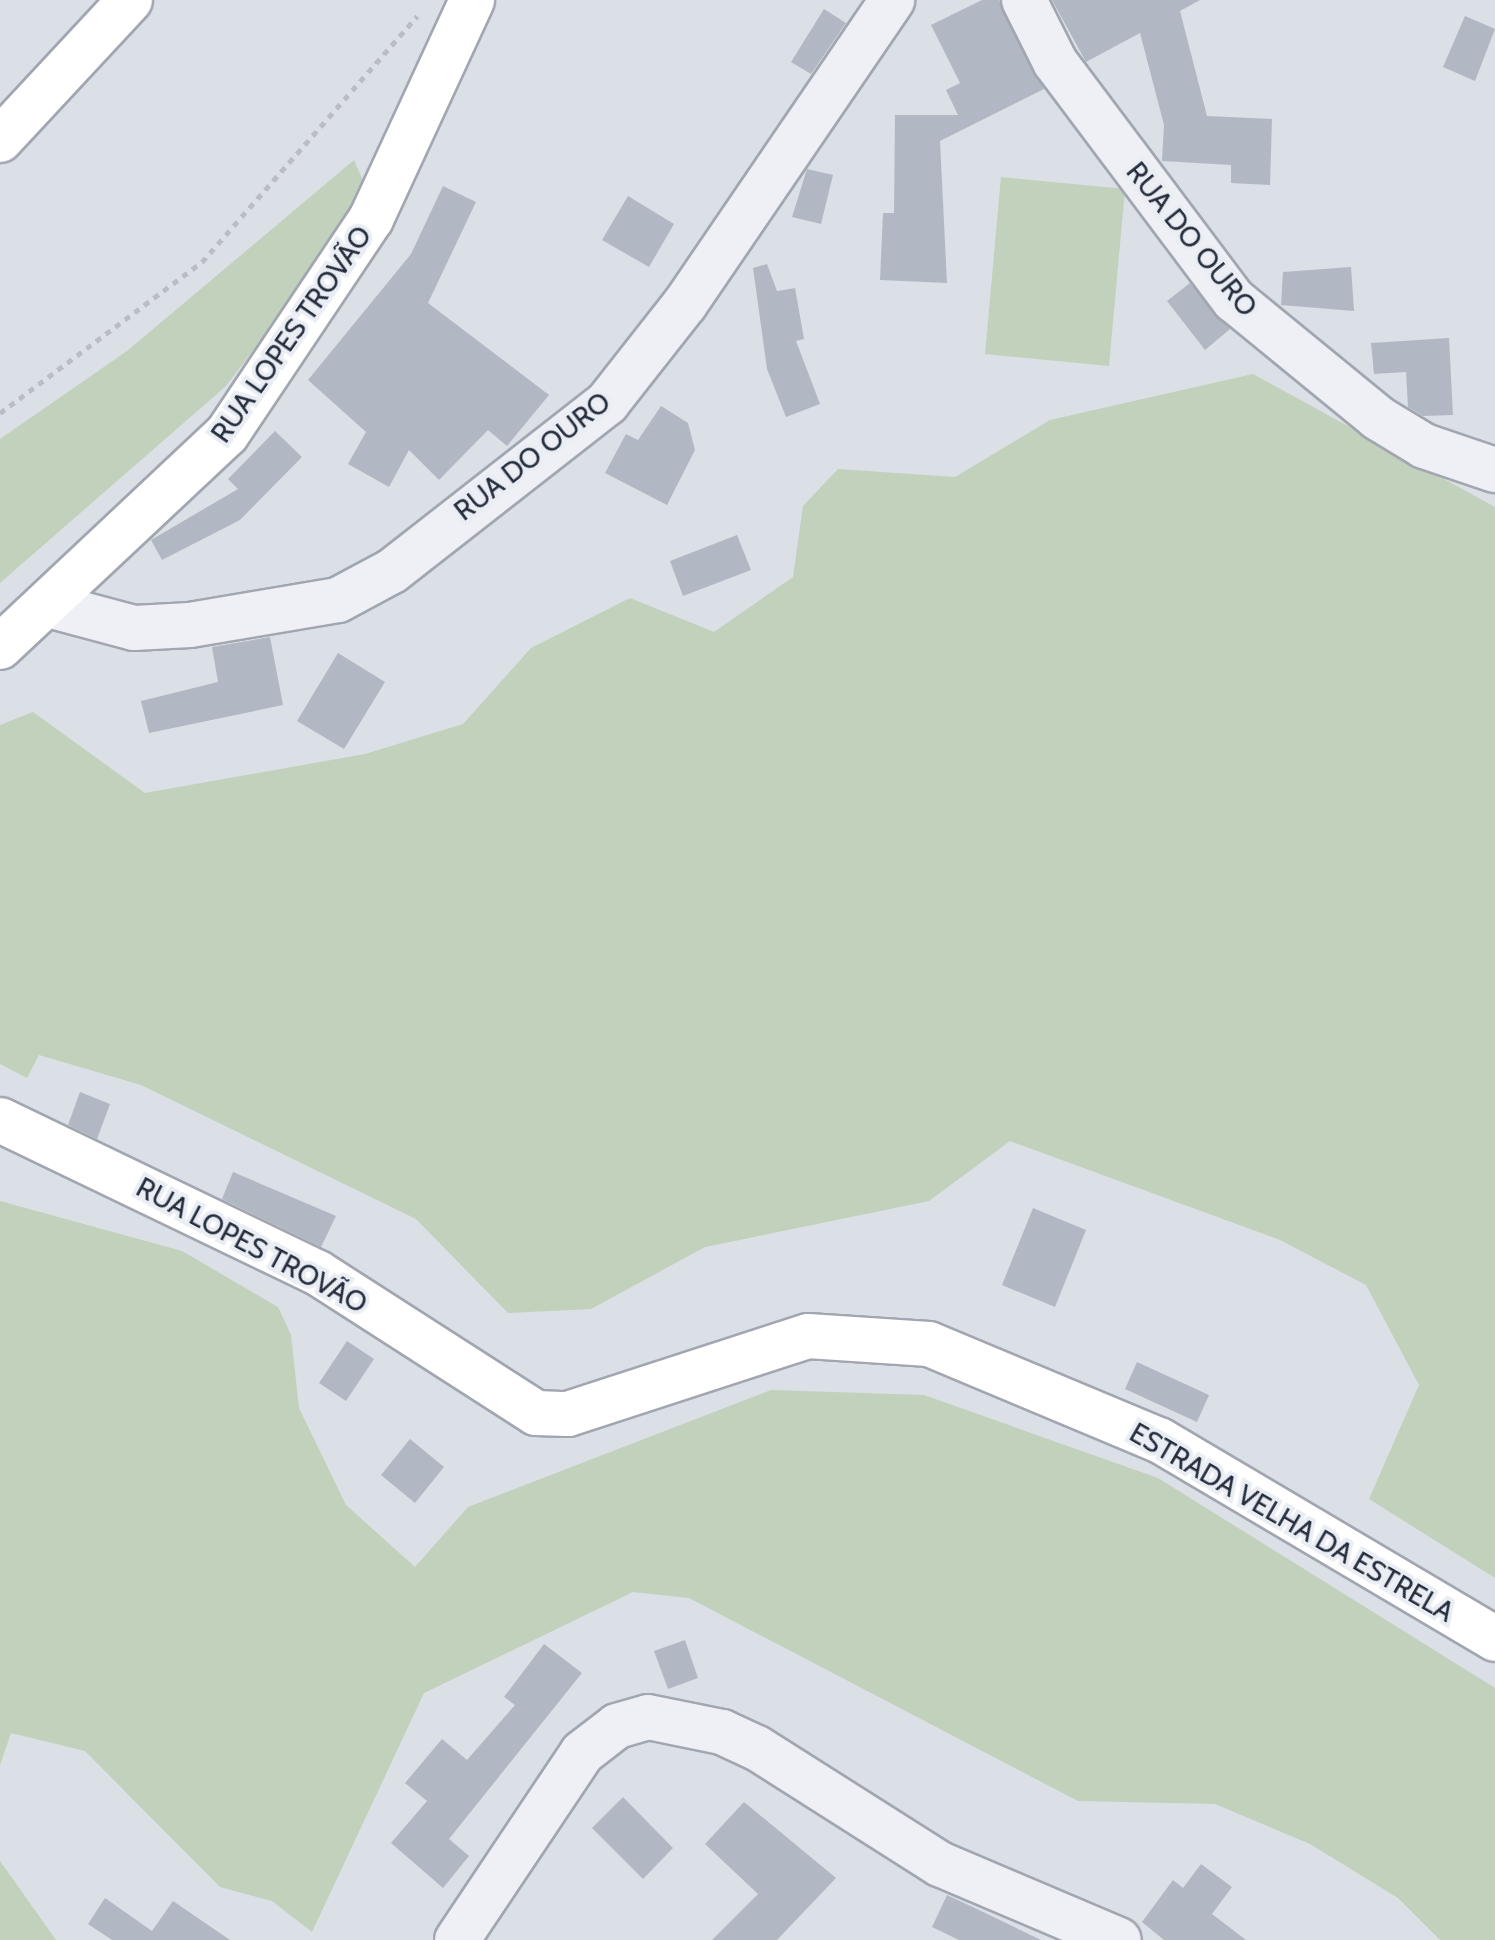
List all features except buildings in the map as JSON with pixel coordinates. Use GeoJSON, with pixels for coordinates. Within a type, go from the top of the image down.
{"type":"FeatureCollection","features":[{"type":"Feature","properties":{"kind":"main road"},"geometry":{"type":"LineString","coordinates":[[0,140],[130,0]]}},
{"type":"Feature","properties":{"kind":"main road","name":"RUA LOPES TROVÃO"},"geometry":{"type":"LineString","coordinates":[[0,647],[227,434],[371,219],[472,0]]}},
{"type":"Feature","properties":{"kind":"main road","name":"RUA LOPES TROVÃO"},"geometry":{"type":"LineString","coordinates":[[0,1120],[318,1273],[536,1413]]}},
{"type":"Feature","properties":{"kind":"main road","name":"ESTRADA VELHA DA ESTRELA"},"geometry":{"type":"LineString","coordinates":[[536,1413],[568,1414],[808,1336],[929,1344],[1159,1440],[1495,1639]]}},
{"type":"Feature","properties":{"kind":"street","name":"RUA DO OURO"},"geometry":{"type":"LineString","coordinates":[[48,605],[134,628],[190,625],[338,600],[392,571],[607,403],[685,304],[892,0]]}},
{"type":"Feature","properties":{"kind":"street","name":"RUA DO OURO"},"geometry":{"type":"LineString","coordinates":[[1024,0],[1055,62],[1234,300],[1378,418],[1424,446],[1495,470]]}},
{"type":"Feature","properties":{"kind":"street"},"geometry":{"type":"LineString","coordinates":[[457,1940],[582,1753],[617,1726],[648,1717],[722,1732],[757,1748],[940,1864],[1119,1940]]}},
{"type":"Feature","properties":{"kind":"path"},"geometry":{"type":"LineString","coordinates":[[0,413],[202,262],[422,10]]}},
{"type":"Feature","properties":{"kind":"green space"},"geometry":{"type":"Polygon","coordinates":[[[354,160],[364,183],[342,233],[226,386],[0,583],[0,439],[127,351],[354,160]]]}},
{"type":"Feature","properties":{"kind":"green space"},"geometry":{"type":"Polygon","coordinates":[[[1001,177],[1125,189],[1109,366],[985,354],[1001,177]]]}},
{"type":"Feature","properties":{"kind":"green space"},"geometry":{"type":"Polygon","coordinates":[[[1253,374],[1495,507],[1495,1578],[1369,1499],[1419,1385],[1366,1285],[1280,1240],[1010,1141],[929,1201],[705,1247],[591,1309],[508,1313],[416,1219],[141,1085],[39,1055],[27,1078],[0,1064],[0,725],[33,712],[145,793],[365,754],[463,724],[531,648],[630,598],[714,632],[793,577],[803,506],[838,469],[955,477],[1050,420],[1253,374]]]}},
{"type":"Feature","properties":{"kind":"green space"},"geometry":{"type":"Polygon","coordinates":[[[0,1201],[182,1251],[278,1307],[291,1335],[299,1408],[346,1505],[415,1567],[468,1507],[771,1390],[924,1395],[1158,1478],[1495,1688],[1495,1940],[1440,1940],[1398,1898],[1310,1844],[1215,1804],[1078,1801],[689,1598],[633,1592],[424,1693],[312,1932],[272,1901],[220,1887],[85,1751],[11,1733],[0,1765],[0,1201]]]}},
{"type":"Feature","properties":{"kind":"green space"},"geometry":{"type":"Polygon","coordinates":[[[0,1861],[56,1940],[0,1940],[0,1861]]]}}]}
